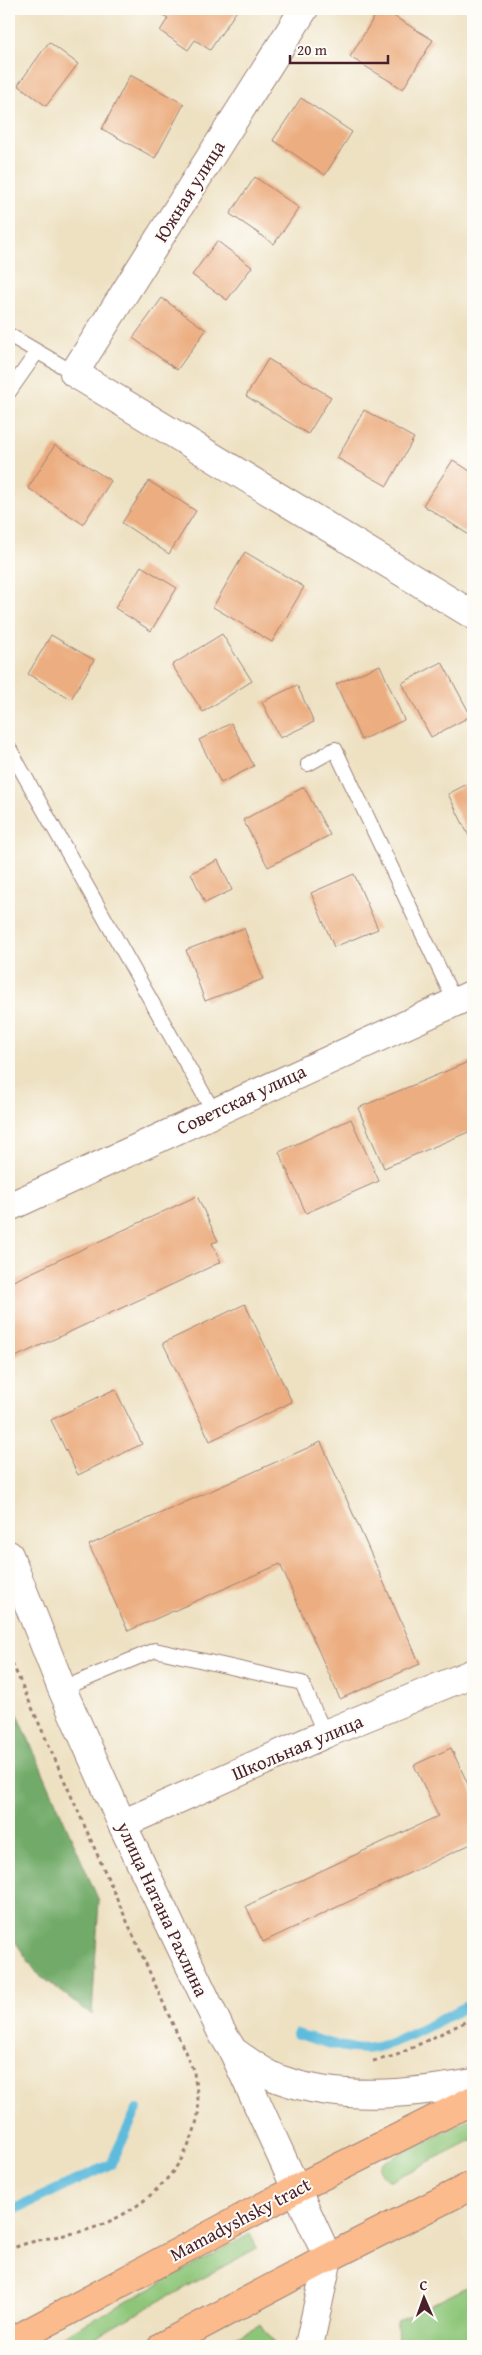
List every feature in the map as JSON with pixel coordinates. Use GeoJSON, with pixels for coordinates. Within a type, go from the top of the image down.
{"type":"FeatureCollection","features":[{"type":"Feature","properties":{"kind":"main road","name":"Mamadyshsky tract"},"geometry":{"type":"LineString","coordinates":[[9,2343],[296,2188],[473,2100]]}},
{"type":"Feature","properties":{"kind":"main road"},"geometry":{"type":"LineString","coordinates":[[162,2346],[328,2258],[473,2185]]}},
{"type":"Feature","properties":{"kind":"street","name":"Южная улица"},"geometry":{"type":"LineString","coordinates":[[74,373],[304,9]]}},
{"type":"Feature","properties":{"kind":"street"},"geometry":{"type":"LineString","coordinates":[[74,373],[473,615]]}},
{"type":"Feature","properties":{"kind":"street","name":"Советская улица"},"geometry":{"type":"LineString","coordinates":[[9,1207],[464,998]]}},
{"type":"Feature","properties":{"kind":"street","name":"улица Натана Рахлина"},"geometry":{"type":"LineString","coordinates":[[9,1555],[62,1689],[122,1824],[221,2031],[233,2051],[328,2258]]}},
{"type":"Feature","properties":{"kind":"street","name":"Школьная улица"},"geometry":{"type":"LineString","coordinates":[[122,1824],[325,1734],[473,1673]]}},
{"type":"Feature","properties":{"kind":"street"},"geometry":{"type":"LineString","coordinates":[[233,2051],[278,2078],[307,2087],[347,2094],[413,2093],[473,2084]]}},
{"type":"Feature","properties":{"kind":"street"},"geometry":{"type":"LineString","coordinates":[[309,2346],[328,2258]]}},
{"type":"Feature","properties":{"kind":"lane"},"geometry":{"type":"LineString","coordinates":[[9,335],[74,373]]}},
{"type":"Feature","properties":{"kind":"lane"},"geometry":{"type":"LineString","coordinates":[[9,392],[38,352]]}},
{"type":"Feature","properties":{"kind":"lane"},"geometry":{"type":"LineString","coordinates":[[9,748],[213,1112]]}},
{"type":"Feature","properties":{"kind":"lane"},"geometry":{"type":"LineString","coordinates":[[308,764],[335,749],[464,998]]}},
{"type":"Feature","properties":{"kind":"lane"},"geometry":{"type":"LineString","coordinates":[[62,1689],[155,1650],[302,1683],[325,1734]]}},
{"type":"Feature","properties":{"kind":"path"},"geometry":{"type":"LineString","coordinates":[[9,1656],[194,2072],[198,2112],[190,2142],[182,2159],[158,2188],[139,2204],[121,2216],[97,2226],[9,2250]]}},
{"type":"Feature","properties":{"kind":"path"},"geometry":{"type":"LineString","coordinates":[[372,2062],[395,2056],[473,2018]]}},
{"type":"Feature","properties":{"kind":"green space"},"geometry":{"type":"Polygon","coordinates":[[[9,1694],[99,1901],[92,2015],[37,1973],[9,1933],[9,1694]]]}},
{"type":"Feature","properties":{"kind":"green space"},"geometry":{"type":"Polygon","coordinates":[[[473,2117],[473,2139],[391,2181],[382,2176],[380,2169],[382,2163],[473,2117]]]}},
{"type":"Feature","properties":{"kind":"green space"},"geometry":{"type":"Polygon","coordinates":[[[250,2234],[257,2248],[78,2346],[45,2346],[250,2234]]]}},
{"type":"Feature","properties":{"kind":"green space"},"geometry":{"type":"Polygon","coordinates":[[[473,2284],[473,2346],[398,2346],[397,2322],[473,2284]]]}},
{"type":"Feature","properties":{"kind":"green space"},"geometry":{"type":"Polygon","coordinates":[[[261,2324],[276,2346],[218,2346],[261,2324]]]}},
{"type":"Feature","properties":{"kind":"building"},"geometry":{"type":"Polygon","coordinates":[[[164,9],[238,9],[210,50],[195,40],[188,50],[160,31],[168,18],[161,14],[164,9]]]}},
{"type":"Feature","properties":{"kind":"building"},"geometry":{"type":"Polygon","coordinates":[[[379,9],[433,40],[403,89],[350,57],[379,9]]]}},
{"type":"Feature","properties":{"kind":"building"},"geometry":{"type":"Polygon","coordinates":[[[49,42],[78,64],[46,106],[18,85],[49,42]]]}},
{"type":"Feature","properties":{"kind":"building"},"geometry":{"type":"Polygon","coordinates":[[[130,75],[184,104],[155,158],[102,129],[130,75]]]}},
{"type":"Feature","properties":{"kind":"building"},"geometry":{"type":"Polygon","coordinates":[[[301,98],[352,132],[325,175],[273,140],[301,98]]]}},
{"type":"Feature","properties":{"kind":"building"},"geometry":{"type":"Polygon","coordinates":[[[255,177],[299,208],[274,244],[230,214],[255,177]]]}},
{"type":"Feature","properties":{"kind":"building"},"geometry":{"type":"Polygon","coordinates":[[[217,241],[252,267],[227,300],[192,275],[217,241]]]}},
{"type":"Feature","properties":{"kind":"building"},"geometry":{"type":"Polygon","coordinates":[[[162,298],[206,330],[177,370],[133,338],[162,298]]]}},
{"type":"Feature","properties":{"kind":"building"},"geometry":{"type":"Polygon","coordinates":[[[268,359],[331,397],[308,434],[246,396],[268,359]]]}},
{"type":"Feature","properties":{"kind":"building"},"geometry":{"type":"Polygon","coordinates":[[[364,410],[414,438],[387,486],[337,458],[364,410]]]}},
{"type":"Feature","properties":{"kind":"building"},"geometry":{"type":"Polygon","coordinates":[[[55,445],[111,481],[83,524],[28,488],[55,445]]]}},
{"type":"Feature","properties":{"kind":"building"},"geometry":{"type":"Polygon","coordinates":[[[453,460],[473,473],[473,529],[469,535],[423,505],[453,460]]]}},
{"type":"Feature","properties":{"kind":"building"},"geometry":{"type":"Polygon","coordinates":[[[149,481],[196,511],[169,554],[122,523],[149,481]]]}},
{"type":"Feature","properties":{"kind":"building"},"geometry":{"type":"Polygon","coordinates":[[[245,552],[304,587],[272,642],[213,607],[245,552]]]}},
{"type":"Feature","properties":{"kind":"building"},"geometry":{"type":"Polygon","coordinates":[[[141,566],[177,588],[151,631],[115,608],[141,566]]]}},
{"type":"Feature","properties":{"kind":"building"},"geometry":{"type":"Polygon","coordinates":[[[222,634],[252,681],[203,712],[172,665],[222,634]]]}},
{"type":"Feature","properties":{"kind":"building"},"geometry":{"type":"Polygon","coordinates":[[[51,635],[94,660],[71,699],[28,674],[51,635]]]}},
{"type":"Feature","properties":{"kind":"building"},"geometry":{"type":"Polygon","coordinates":[[[442,662],[471,716],[431,737],[402,683],[442,662]]]}},
{"type":"Feature","properties":{"kind":"building"},"geometry":{"type":"Polygon","coordinates":[[[380,665],[404,720],[361,740],[336,684],[380,665]]]}},
{"type":"Feature","properties":{"kind":"building"},"geometry":{"type":"Polygon","coordinates":[[[297,685],[314,722],[280,738],[262,702],[297,685]]]}},
{"type":"Feature","properties":{"kind":"building"},"geometry":{"type":"Polygon","coordinates":[[[231,723],[254,766],[221,783],[199,740],[231,723]]]}},
{"type":"Feature","properties":{"kind":"building"},"geometry":{"type":"Polygon","coordinates":[[[473,781],[473,844],[448,794],[473,781]]]}},
{"type":"Feature","properties":{"kind":"building"},"geometry":{"type":"Polygon","coordinates":[[[304,787],[330,835],[268,867],[243,820],[304,787]]]}},
{"type":"Feature","properties":{"kind":"building"},"geometry":{"type":"Polygon","coordinates":[[[218,860],[232,890],[205,903],[191,873],[218,860]]]}},
{"type":"Feature","properties":{"kind":"building"},"geometry":{"type":"Polygon","coordinates":[[[354,874],[378,929],[334,947],[311,893],[354,874]]]}},
{"type":"Feature","properties":{"kind":"building"},"geometry":{"type":"Polygon","coordinates":[[[244,928],[263,979],[205,1001],[186,950],[244,928]]]}},
{"type":"Feature","properties":{"kind":"building"},"geometry":{"type":"Polygon","coordinates":[[[473,1060],[473,1130],[384,1168],[358,1108],[473,1060]]]}},
{"type":"Feature","properties":{"kind":"building"},"geometry":{"type":"Polygon","coordinates":[[[351,1119],[379,1181],[306,1213],[279,1152],[351,1119]]]}},
{"type":"Feature","properties":{"kind":"building"},"geometry":{"type":"Polygon","coordinates":[[[197,1196],[218,1241],[212,1243],[221,1262],[11,1359],[9,1354],[9,1283],[197,1196]]]}},
{"type":"Feature","properties":{"kind":"building"},"geometry":{"type":"Polygon","coordinates":[[[245,1304],[292,1402],[210,1441],[163,1343],[245,1304]]]}},
{"type":"Feature","properties":{"kind":"building"},"geometry":{"type":"Polygon","coordinates":[[[115,1389],[142,1444],[78,1475],[51,1420],[115,1389]]]}},
{"type":"Feature","properties":{"kind":"building"},"geometry":{"type":"Polygon","coordinates":[[[321,1442],[420,1664],[340,1699],[280,1564],[128,1631],[89,1545],[321,1442]]]}},
{"type":"Feature","properties":{"kind":"building"},"geometry":{"type":"Polygon","coordinates":[[[451,1748],[473,1795],[473,1843],[263,1942],[246,1906],[438,1816],[414,1765],[451,1748]]]}},
{"type":"Feature","properties":{"kind":"waterway"},"geometry":{"type":"LineString","coordinates":[[297,2034],[344,2047],[372,2048],[396,2041],[473,2003]]}},
{"type":"Feature","properties":{"kind":"waterway"},"geometry":{"type":"LineString","coordinates":[[9,2212],[111,2164],[137,2109]]}}]}
